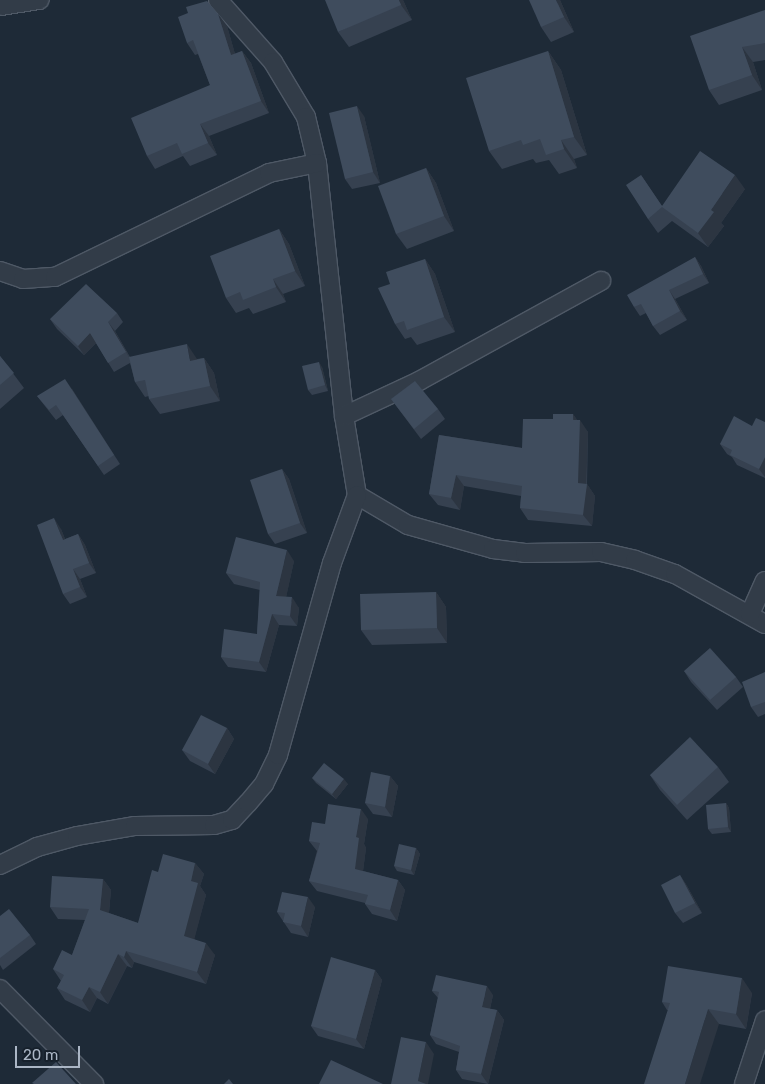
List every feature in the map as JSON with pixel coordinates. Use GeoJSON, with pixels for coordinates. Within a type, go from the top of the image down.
{"type":"FeatureCollection","features":[{"type":"Feature","properties":{"kind":"street"},"geometry":{"type":"LineString","coordinates":[[1,6],[40,0]]}},
{"type":"Feature","properties":{"kind":"street"},"geometry":{"type":"LineString","coordinates":[[0,866],[37,847],[77,836],[136,826],[214,825],[232,820],[264,784],[278,756],[332,563],[357,495],[344,416],[317,163],[306,117],[292,90],[243,25],[218,0]]}},
{"type":"Feature","properties":{"kind":"street"},"geometry":{"type":"LineString","coordinates":[[0,271],[23,278],[55,277],[269,174],[317,163]]}},
{"type":"Feature","properties":{"kind":"street"},"geometry":{"type":"LineString","coordinates":[[344,416],[419,381],[601,281]]}},
{"type":"Feature","properties":{"kind":"street"},"geometry":{"type":"LineString","coordinates":[[357,495],[408,524],[493,549],[526,553],[600,552],[635,560],[675,574],[765,624]]}},
{"type":"Feature","properties":{"kind":"street"},"geometry":{"type":"LineString","coordinates":[[750,614],[765,581]]}},
{"type":"Feature","properties":{"kind":"street"},"geometry":{"type":"LineString","coordinates":[[0,989],[94,1084]]}},
{"type":"Feature","properties":{"kind":"street"},"geometry":{"type":"LineString","coordinates":[[744,1084],[765,1020]]}},
{"type":"Feature","properties":{"kind":"building"},"geometry":{"type":"Polygon","coordinates":[[[325,0],[399,0],[401,5],[338,32],[325,0]]]}},
{"type":"Feature","properties":{"kind":"building"},"geometry":{"type":"Polygon","coordinates":[[[529,0],[556,0],[564,17],[541,27],[529,0]]]}},
{"type":"Feature","properties":{"kind":"building"},"geometry":{"type":"Polygon","coordinates":[[[207,1],[218,14],[231,55],[242,51],[261,101],[200,124],[208,143],[182,154],[177,143],[147,156],[131,118],[210,85],[193,40],[187,43],[178,17],[188,13],[186,7],[207,1]]]}},
{"type":"Feature","properties":{"kind":"building"},"geometry":{"type":"Polygon","coordinates":[[[765,10],[765,43],[742,47],[752,75],[709,90],[690,36],[765,10]]]}},
{"type":"Feature","properties":{"kind":"building"},"geometry":{"type":"Polygon","coordinates":[[[548,51],[574,137],[561,140],[564,149],[546,155],[540,139],[523,145],[521,140],[489,151],[466,78],[548,51]]]}},
{"type":"Feature","properties":{"kind":"building"},"geometry":{"type":"Polygon","coordinates":[[[357,106],[373,172],[345,179],[329,113],[357,106]]]}},
{"type":"Feature","properties":{"kind":"building"},"geometry":{"type":"Polygon","coordinates":[[[700,151],[735,175],[711,210],[714,212],[698,233],[662,207],[648,219],[626,185],[641,175],[662,206],[700,151]]]}},
{"type":"Feature","properties":{"kind":"building"},"geometry":{"type":"Polygon","coordinates":[[[426,168],[444,216],[396,234],[378,186],[426,168]]]}},
{"type":"Feature","properties":{"kind":"building"},"geometry":{"type":"Polygon","coordinates":[[[279,229],[295,271],[273,279],[276,287],[243,300],[240,292],[226,298],[210,256],[279,229]]]}},
{"type":"Feature","properties":{"kind":"building"},"geometry":{"type":"Polygon","coordinates":[[[695,257],[703,274],[669,290],[680,311],[653,326],[641,304],[634,307],[627,295],[695,257]]]}},
{"type":"Feature","properties":{"kind":"building"},"geometry":{"type":"Polygon","coordinates":[[[425,259],[444,317],[407,330],[404,321],[395,324],[378,288],[390,284],[386,272],[425,259]]]}},
{"type":"Feature","properties":{"kind":"building"},"geometry":{"type":"Polygon","coordinates":[[[86,284],[117,313],[108,322],[126,352],[108,363],[90,333],[78,346],[50,319],[86,284]]]}},
{"type":"Feature","properties":{"kind":"building"},"geometry":{"type":"Polygon","coordinates":[[[187,344],[190,361],[204,358],[210,386],[149,399],[145,380],[135,382],[129,357],[187,344]]]}},
{"type":"Feature","properties":{"kind":"building"},"geometry":{"type":"Polygon","coordinates":[[[0,356],[14,373],[0,385],[0,356]]]}},
{"type":"Feature","properties":{"kind":"building"},"geometry":{"type":"Polygon","coordinates":[[[319,362],[325,385],[308,390],[302,366],[319,362]]]}},
{"type":"Feature","properties":{"kind":"building"},"geometry":{"type":"Polygon","coordinates":[[[65,379],[114,455],[98,466],[56,405],[49,410],[37,396],[65,379]]]}},
{"type":"Feature","properties":{"kind":"building"},"geometry":{"type":"Polygon","coordinates":[[[415,381],[438,409],[414,429],[391,399],[415,381]]]}},
{"type":"Feature","properties":{"kind":"building"},"geometry":{"type":"Polygon","coordinates":[[[553,414],[573,414],[573,420],[580,420],[578,483],[587,484],[583,515],[520,508],[522,486],[456,475],[451,498],[429,494],[439,435],[522,448],[523,419],[553,419],[553,414]]]}},
{"type":"Feature","properties":{"kind":"building"},"geometry":{"type":"Polygon","coordinates":[[[734,416],[752,426],[756,418],[765,422],[765,457],[759,469],[730,455],[732,450],[720,444],[734,416]]]}},
{"type":"Feature","properties":{"kind":"building"},"geometry":{"type":"Polygon","coordinates":[[[282,469],[300,523],[268,534],[250,480],[282,469]]]}},
{"type":"Feature","properties":{"kind":"building"},"geometry":{"type":"Polygon","coordinates":[[[54,518],[63,540],[78,534],[89,563],[73,569],[80,587],[63,594],[37,525],[54,518]]]}},
{"type":"Feature","properties":{"kind":"building"},"geometry":{"type":"Polygon","coordinates":[[[236,537],[287,550],[276,596],[292,597],[290,616],[272,614],[259,662],[221,657],[224,629],[257,634],[260,582],[226,573],[236,537]]]}},
{"type":"Feature","properties":{"kind":"building"},"geometry":{"type":"Polygon","coordinates":[[[436,592],[437,628],[361,630],[360,594],[436,592]]]}},
{"type":"Feature","properties":{"kind":"building"},"geometry":{"type":"Polygon","coordinates":[[[710,648],[736,677],[710,700],[684,671],[710,648]]]}},
{"type":"Feature","properties":{"kind":"building"},"geometry":{"type":"Polygon","coordinates":[[[765,672],[765,702],[751,707],[742,682],[765,672]]]}},
{"type":"Feature","properties":{"kind":"building"},"geometry":{"type":"Polygon","coordinates":[[[201,715],[227,728],[208,764],[182,750],[201,715]]]}},
{"type":"Feature","properties":{"kind":"building"},"geometry":{"type":"Polygon","coordinates":[[[690,737],[718,767],[677,805],[650,775],[690,737]]]}},
{"type":"Feature","properties":{"kind":"building"},"geometry":{"type":"Polygon","coordinates":[[[324,763],[344,779],[332,794],[312,778],[324,763]]]}},
{"type":"Feature","properties":{"kind":"building"},"geometry":{"type":"Polygon","coordinates":[[[371,772],[390,776],[385,807],[365,803],[371,772]]]}},
{"type":"Feature","properties":{"kind":"building"},"geometry":{"type":"Polygon","coordinates":[[[726,803],[728,827],[708,829],[706,805],[726,803]]]}},
{"type":"Feature","properties":{"kind":"building"},"geometry":{"type":"Polygon","coordinates":[[[328,804],[361,809],[356,837],[359,838],[355,869],[398,880],[390,910],[365,904],[368,895],[309,881],[320,843],[309,841],[312,822],[325,824],[328,804]]]}},
{"type":"Feature","properties":{"kind":"building"},"geometry":{"type":"Polygon","coordinates":[[[399,844],[416,848],[411,870],[394,866],[399,844]]]}},
{"type":"Feature","properties":{"kind":"building"},"geometry":{"type":"Polygon","coordinates":[[[163,854],[195,863],[191,881],[198,883],[184,936],[206,943],[197,972],[126,951],[124,957],[118,954],[100,992],[89,987],[82,1000],[57,988],[64,975],[53,969],[62,950],[72,955],[89,909],[50,907],[52,876],[103,879],[100,910],[138,923],[152,870],[158,872],[163,854]]]}},
{"type":"Feature","properties":{"kind":"building"},"geometry":{"type":"Polygon","coordinates":[[[680,875],[695,903],[675,913],[661,885],[680,875]]]}},
{"type":"Feature","properties":{"kind":"building"},"geometry":{"type":"Polygon","coordinates":[[[282,892],[308,897],[301,926],[283,922],[285,913],[277,912],[282,892]]]}},
{"type":"Feature","properties":{"kind":"building"},"geometry":{"type":"Polygon","coordinates":[[[9,909],[30,935],[0,958],[0,916],[9,909]]]}},
{"type":"Feature","properties":{"kind":"building"},"geometry":{"type":"Polygon","coordinates":[[[331,957],[375,970],[356,1039],[311,1026],[331,957]]]}},
{"type":"Feature","properties":{"kind":"building"},"geometry":{"type":"Polygon","coordinates":[[[668,966],[742,978],[736,1014],[708,1009],[685,1084],[644,1084],[670,1003],[662,1002],[668,966]]]}},
{"type":"Feature","properties":{"kind":"building"},"geometry":{"type":"Polygon","coordinates":[[[436,975],[487,986],[482,1007],[497,1010],[481,1074],[456,1070],[460,1046],[430,1035],[439,992],[432,991],[436,975]]]}},
{"type":"Feature","properties":{"kind":"building"},"geometry":{"type":"Polygon","coordinates":[[[401,1037],[426,1042],[418,1081],[426,1084],[391,1084],[401,1037]]]}},
{"type":"Feature","properties":{"kind":"building"},"geometry":{"type":"Polygon","coordinates":[[[331,1060],[383,1084],[319,1084],[331,1060]]]}},
{"type":"Feature","properties":{"kind":"building"},"geometry":{"type":"Polygon","coordinates":[[[56,1062],[76,1084],[32,1083],[56,1062]]]}},
{"type":"Feature","properties":{"kind":"building"},"geometry":{"type":"Polygon","coordinates":[[[229,1079],[233,1084],[224,1084],[229,1079]]]}}]}
